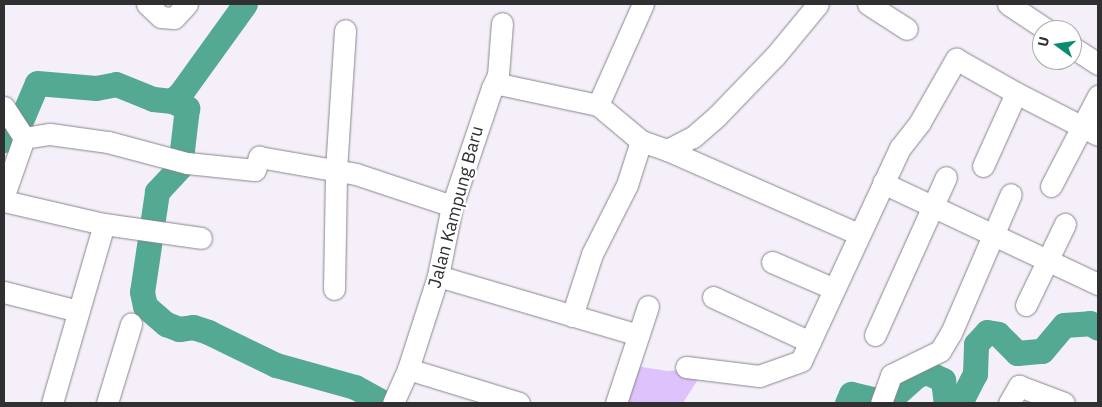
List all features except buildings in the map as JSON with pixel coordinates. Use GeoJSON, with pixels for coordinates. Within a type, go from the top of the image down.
{"type":"FeatureCollection","features":[{"type":"Feature","properties":{"kind":"street"},"geometry":{"type":"LineString","coordinates":[[147,4],[161,17],[174,18],[187,4]]}},
{"type":"Feature","properties":{"kind":"street"},"geometry":{"type":"LineString","coordinates":[[598,105],[643,4]]}},
{"type":"Feature","properties":{"kind":"street"},"geometry":{"type":"LineString","coordinates":[[868,4],[907,29]]}},
{"type":"Feature","properties":{"kind":"street"},"geometry":{"type":"LineString","coordinates":[[1008,4],[1032,20]]}},
{"type":"Feature","properties":{"kind":"street"},"geometry":{"type":"LineString","coordinates":[[667,150],[692,137],[717,116],[808,8]]}},
{"type":"Feature","properties":{"kind":"street","name":"Jalan Kampung Baru"},"geometry":{"type":"LineString","coordinates":[[393,402],[408,369],[438,276],[452,206],[498,75],[502,23]]}},
{"type":"Feature","properties":{"kind":"street"},"geometry":{"type":"LineString","coordinates":[[334,289],[336,170],[345,30]]}},
{"type":"Feature","properties":{"kind":"street"},"geometry":{"type":"LineString","coordinates":[[1082,54],[1098,64]]}},
{"type":"Feature","properties":{"kind":"street"},"geometry":{"type":"LineString","coordinates":[[686,367],[768,374],[780,367],[798,365],[810,342],[832,288],[900,148],[920,122],[956,59],[1016,93],[1090,130]]}},
{"type":"Feature","properties":{"kind":"street"},"geometry":{"type":"LineString","coordinates":[[492,88],[506,85],[598,105],[641,141],[667,150],[858,234]]}},
{"type":"Feature","properties":{"kind":"street"},"geometry":{"type":"LineString","coordinates":[[983,166],[1016,93]]}},
{"type":"Feature","properties":{"kind":"street"},"geometry":{"type":"LineString","coordinates":[[1051,186],[1090,130],[1098,96]]}},
{"type":"Feature","properties":{"kind":"street"},"geometry":{"type":"LineString","coordinates":[[4,108],[24,138]]}},
{"type":"Feature","properties":{"kind":"street"},"geometry":{"type":"LineString","coordinates":[[24,138],[50,134],[108,142],[181,162],[255,170],[259,157],[336,170],[452,206]]}},
{"type":"Feature","properties":{"kind":"street"},"geometry":{"type":"LineString","coordinates":[[4,195],[24,138]]}},
{"type":"Feature","properties":{"kind":"street"},"geometry":{"type":"LineString","coordinates":[[572,316],[592,254],[627,185],[641,141]]}},
{"type":"Feature","properties":{"kind":"street"},"geometry":{"type":"LineString","coordinates":[[875,335],[946,177]]}},
{"type":"Feature","properties":{"kind":"street"},"geometry":{"type":"LineString","coordinates":[[883,183],[991,236],[1098,284]]}},
{"type":"Feature","properties":{"kind":"street"},"geometry":{"type":"LineString","coordinates":[[883,398],[891,375],[940,351],[951,333],[991,236],[1011,194]]}},
{"type":"Feature","properties":{"kind":"street"},"geometry":{"type":"LineString","coordinates":[[4,201],[104,224],[201,238]]}},
{"type":"Feature","properties":{"kind":"street"},"geometry":{"type":"LineString","coordinates":[[54,403],[78,311],[104,224]]}},
{"type":"Feature","properties":{"kind":"street"},"geometry":{"type":"LineString","coordinates":[[1026,305],[1065,224]]}},
{"type":"Feature","properties":{"kind":"street"},"geometry":{"type":"LineString","coordinates":[[772,262],[832,288]]}},
{"type":"Feature","properties":{"kind":"street"},"geometry":{"type":"LineString","coordinates":[[438,276],[638,335]]}},
{"type":"Feature","properties":{"kind":"street"},"geometry":{"type":"LineString","coordinates":[[4,292],[78,311]]}},
{"type":"Feature","properties":{"kind":"street"},"geometry":{"type":"LineString","coordinates":[[713,297],[810,342]]}},
{"type":"Feature","properties":{"kind":"street"},"geometry":{"type":"LineString","coordinates":[[616,403],[648,306]]}},
{"type":"Feature","properties":{"kind":"street"},"geometry":{"type":"LineString","coordinates":[[107,403],[131,324]]}},
{"type":"Feature","properties":{"kind":"street"},"geometry":{"type":"LineString","coordinates":[[408,369],[519,403]]}},
{"type":"Feature","properties":{"kind":"street"},"geometry":{"type":"LineString","coordinates":[[1009,403],[1019,386],[1064,403]]}},
{"type":"Feature","properties":{"kind":"shaded area"},"geometry":{"type":"Polygon","coordinates":[[[635,366],[668,371],[705,368],[683,403],[626,403],[635,366]]]}},
{"type":"Feature","properties":{"kind":"waterway"},"geometry":{"type":"LineString","coordinates":[[4,140],[20,123],[37,83],[96,88],[116,84],[153,99],[172,101],[180,94],[245,4]]}},
{"type":"Feature","properties":{"kind":"waterway"},"geometry":{"type":"LineString","coordinates":[[172,101],[187,108],[180,167],[157,192],[142,292],[145,306],[166,324],[179,329],[193,327],[208,332],[276,365],[355,387],[384,403]]}},
{"type":"Feature","properties":{"kind":"waterway"},"geometry":{"type":"LineString","coordinates":[[960,403],[975,374],[976,344],[987,332],[998,334],[1017,353],[1042,351],[1064,325],[1090,323],[1098,328]]}},
{"type":"Feature","properties":{"kind":"waterway"},"geometry":{"type":"LineString","coordinates":[[847,403],[851,394],[876,400],[896,394],[916,376],[926,372],[943,380],[946,403]]}}]}
